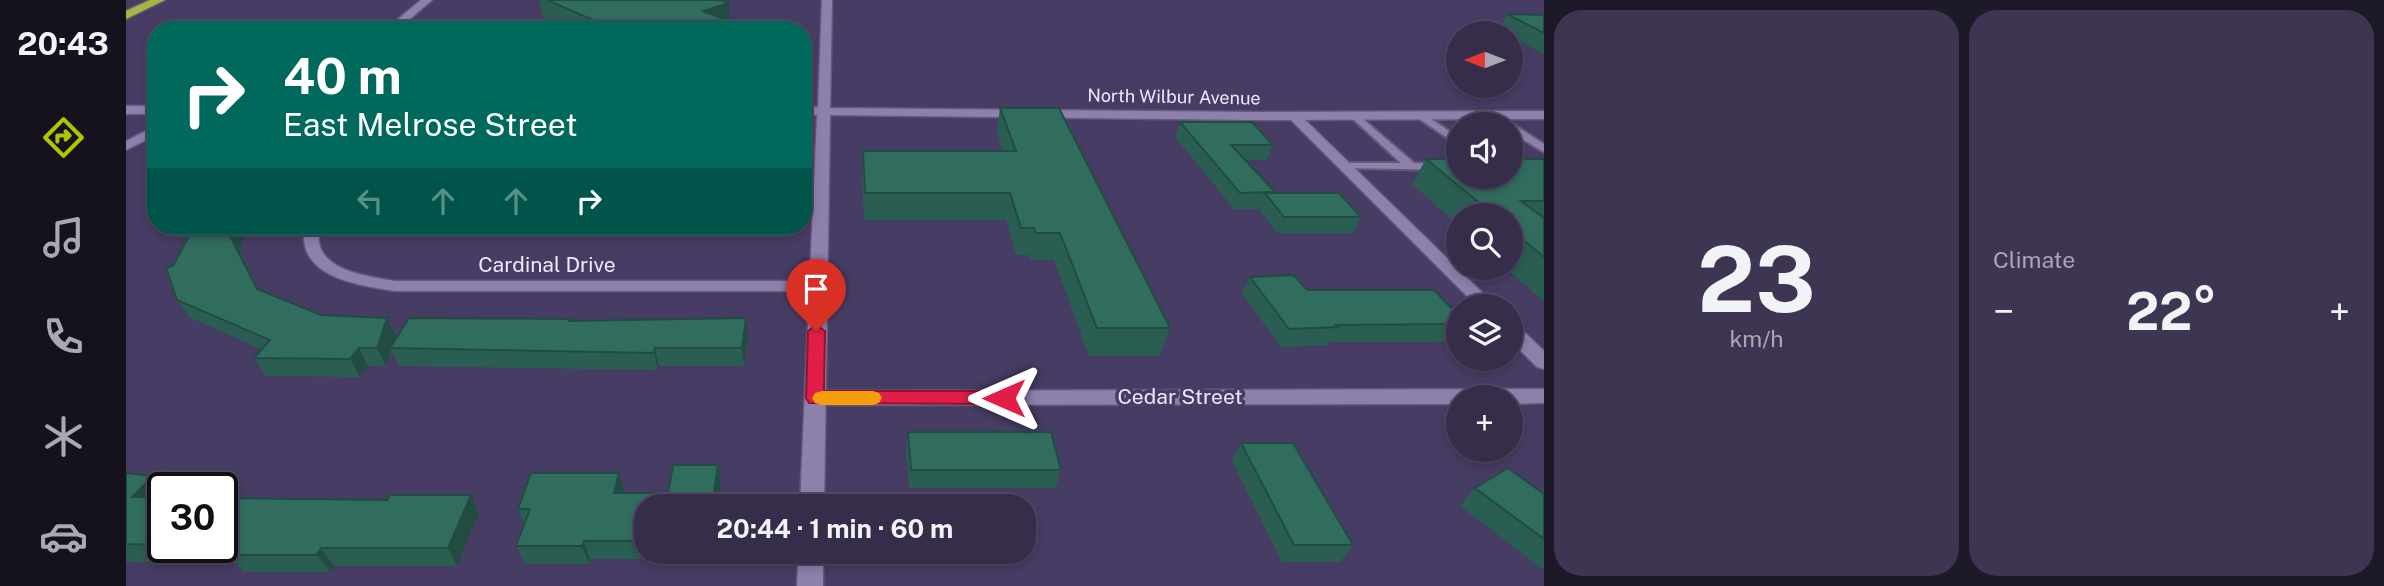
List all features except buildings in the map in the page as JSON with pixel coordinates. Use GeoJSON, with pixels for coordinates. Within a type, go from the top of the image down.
{"type":"FeatureCollection","features":[{"type":"Feature","properties":{"kind":"highway"},"geometry":{"type":"LineString","coordinates":[[126,15],[159,0]]}},
{"type":"Feature","properties":{"kind":"street"},"geometry":{"type":"LineString","coordinates":[[401,21],[427,0]]}},
{"type":"Feature","properties":{"kind":"street"},"geometry":{"type":"LineString","coordinates":[[812,494],[827,0]]}},
{"type":"Feature","properties":{"kind":"street"},"geometry":{"type":"LineString","coordinates":[[126,110],[147,110]]}},
{"type":"Feature","properties":{"kind":"street","name":"North Wilbur Avenue"},"geometry":{"type":"LineString","coordinates":[[812,111],[1446,116]]}},
{"type":"Feature","properties":{"kind":"street","name":"North Wilbur Avenue"},"geometry":{"type":"LineString","coordinates":[[1523,115],[1544,115]]}},
{"type":"Feature","properties":{"kind":"street"},"geometry":{"type":"LineString","coordinates":[[1294,116],[1475,294]]}},
{"type":"Feature","properties":{"kind":"street"},"geometry":{"type":"LineString","coordinates":[[126,145],[147,134]]}},
{"type":"Feature","properties":{"kind":"street","name":"Cardinal Drive"},"geometry":{"type":"LineString","coordinates":[[313,235],[313,248],[323,264],[341,274],[365,282],[395,286],[817,286]]}},
{"type":"Feature","properties":{"kind":"street"},"geometry":{"type":"LineString","coordinates":[[1523,342],[1544,362]]}},
{"type":"Feature","properties":{"kind":"street","name":"Cedar Street"},"geometry":{"type":"LineString","coordinates":[[815,398],[1544,396]]}},
{"type":"Feature","properties":{"kind":"street"},"geometry":{"type":"LineString","coordinates":[[810,586],[811,564]]}},
{"type":"Feature","properties":{"kind":"lane"},"geometry":{"type":"LineString","coordinates":[[1356,116],[1412,167]]}},
{"type":"Feature","properties":{"kind":"lane"},"geometry":{"type":"LineString","coordinates":[[1422,116],[1446,133]]}},
{"type":"Feature","properties":{"kind":"lane"},"geometry":{"type":"LineString","coordinates":[[1523,135],[1544,149]]}},
{"type":"Feature","properties":{"kind":"lane"},"geometry":{"type":"LineString","coordinates":[[1345,166],[1446,167]]}},
{"type":"Feature","properties":{"kind":"slow traffic"},"geometry":{"type":"LineString","coordinates":[[822,398],[873,398]]}},
{"type":"Feature","properties":{"kind":"route"},"geometry":{"type":"LineString","coordinates":[[816,331],[815,398],[1004,398]]}}]}
